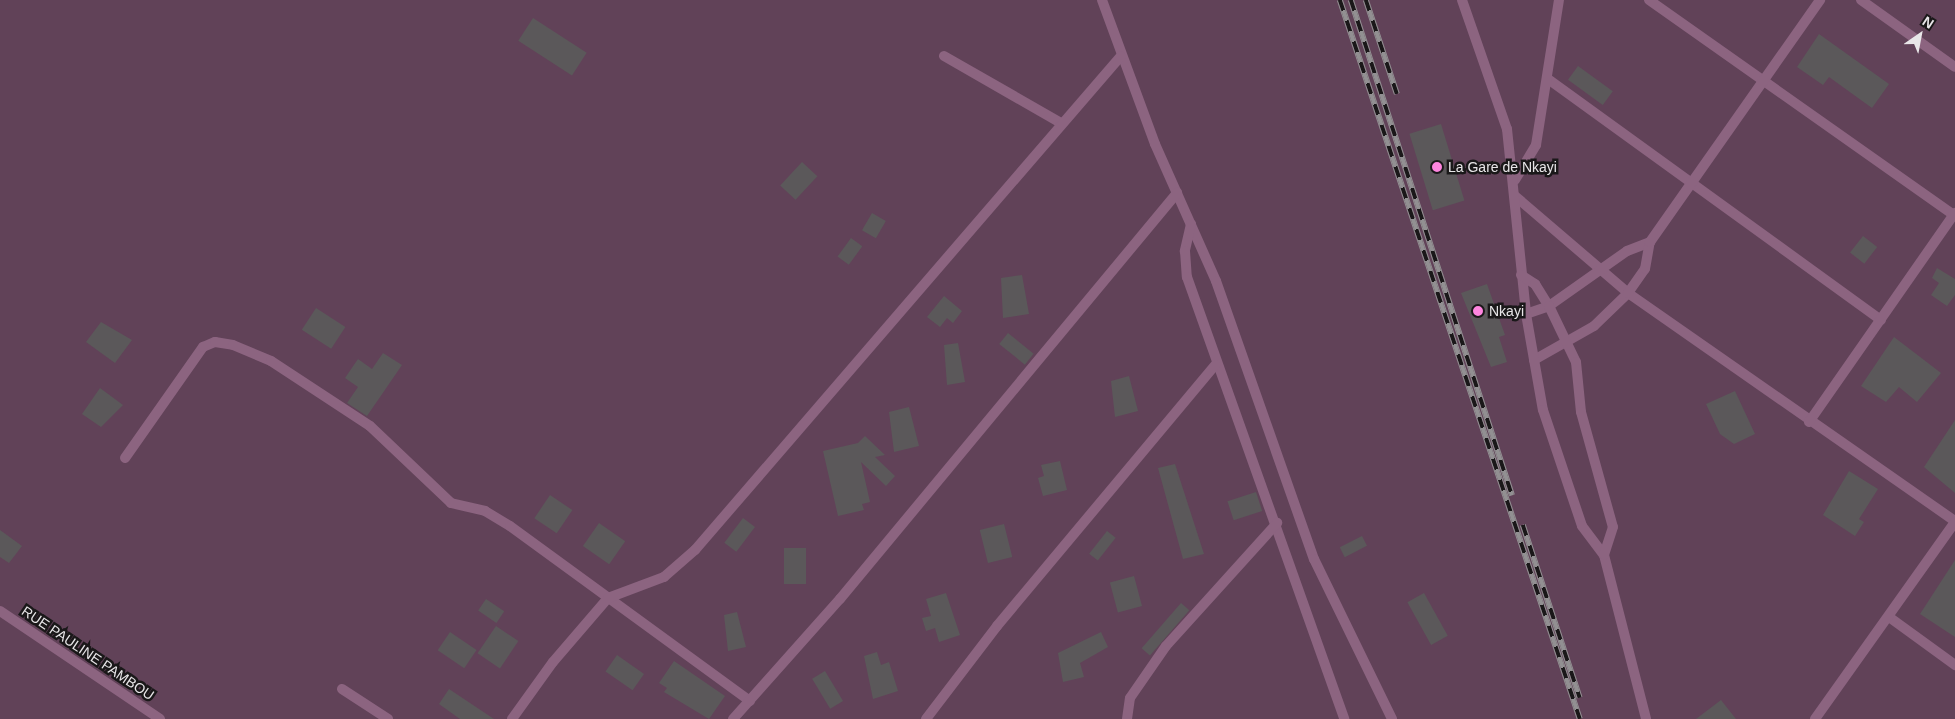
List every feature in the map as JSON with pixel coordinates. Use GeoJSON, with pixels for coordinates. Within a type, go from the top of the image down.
{"type":"FeatureCollection","features":[{"type":"Feature","properties":{"kind":"street"},"geometry":{"type":"LineString","coordinates":[[1102,0],[1122,56],[1177,193],[1216,281],[1314,559],[1392,719]]}},
{"type":"Feature","properties":{"kind":"street"},"geometry":{"type":"LineString","coordinates":[[1462,0],[1508,129],[1515,180],[1521,275],[1543,410],[1582,526],[1604,556],[1646,719]]}},
{"type":"Feature","properties":{"kind":"street"},"geometry":{"type":"LineString","coordinates":[[1515,180],[1536,145],[1548,79],[1559,0]]}},
{"type":"Feature","properties":{"kind":"street"},"geometry":{"type":"LineString","coordinates":[[1649,0],[1760,81],[1954,215],[1809,422]]}},
{"type":"Feature","properties":{"kind":"street"},"geometry":{"type":"LineString","coordinates":[[1534,360],[1594,326],[1628,293],[1645,269],[1650,242],[1760,81],[1820,0]]}},
{"type":"Feature","properties":{"kind":"street"},"geometry":{"type":"LineString","coordinates":[[1861,0],[1955,67]]}},
{"type":"Feature","properties":{"kind":"street"},"geometry":{"type":"LineString","coordinates":[[944,56],[1061,123]]}},
{"type":"Feature","properties":{"kind":"street"},"geometry":{"type":"LineString","coordinates":[[512,719],[553,662],[608,598],[664,576],[695,550],[1061,123],[1122,56]]}},
{"type":"Feature","properties":{"kind":"street"},"geometry":{"type":"LineString","coordinates":[[1548,79],[1881,320]]}},
{"type":"Feature","properties":{"kind":"street"},"geometry":{"type":"LineString","coordinates":[[733,719],[840,599],[1177,193]]}},
{"type":"Feature","properties":{"kind":"street"},"geometry":{"type":"LineString","coordinates":[[1516,196],[1628,293],[1809,422],[1955,522],[1890,617],[1815,719]]}},
{"type":"Feature","properties":{"kind":"street"},"geometry":{"type":"LineString","coordinates":[[1191,224],[1185,250],[1187,277],[1215,365],[1277,523],[1344,719]]}},
{"type":"Feature","properties":{"kind":"street"},"geometry":{"type":"LineString","coordinates":[[1526,314],[1549,306],[1602,269],[1650,242]]}},
{"type":"Feature","properties":{"kind":"street"},"geometry":{"type":"LineString","coordinates":[[1521,275],[1535,284],[1549,306],[1576,362],[1581,412],[1612,527],[1604,556]]}},
{"type":"Feature","properties":{"kind":"street"},"geometry":{"type":"LineString","coordinates":[[125,458],[203,347],[215,342],[233,345],[271,362],[370,426],[451,502],[498,518],[750,701]]}},
{"type":"Feature","properties":{"kind":"street"},"geometry":{"type":"LineString","coordinates":[[926,719],[997,626],[1215,365]]}},
{"type":"Feature","properties":{"kind":"street"},"geometry":{"type":"LineString","coordinates":[[1127,719],[1130,698],[1166,646],[1277,523]]}},
{"type":"Feature","properties":{"kind":"street","name":"RUE PAULINE PAMBOU"},"geometry":{"type":"LineString","coordinates":[[0,611],[160,719]]}},
{"type":"Feature","properties":{"kind":"street"},"geometry":{"type":"LineString","coordinates":[[1890,617],[1955,664]]}},
{"type":"Feature","properties":{"kind":"street"},"geometry":{"type":"LineString","coordinates":[[342,689],[388,719]]}},
{"type":"Feature","properties":{"kind":"shaded area"},"geometry":{"type":"Polygon","coordinates":[[[0,0],[1955,0],[1955,719],[0,719],[0,0]]]}},
{"type":"Feature","properties":{"kind":"building"},"geometry":{"type":"Polygon","coordinates":[[[533,18],[587,53],[572,76],[518,41],[533,18]]]}},
{"type":"Feature","properties":{"kind":"building"},"geometry":{"type":"Polygon","coordinates":[[[1819,34],[1889,84],[1872,108],[1829,77],[1823,85],[1797,67],[1819,34]]]}},
{"type":"Feature","properties":{"kind":"building"},"geometry":{"type":"Polygon","coordinates":[[[1578,66],[1613,91],[1603,105],[1568,80],[1578,66]]]}},
{"type":"Feature","properties":{"kind":"building","name":"La Gare de Nkayi"},"geometry":{"type":"Polygon","coordinates":[[[1441,124],[1464,201],[1433,210],[1409,134],[1441,124]]]}},
{"type":"Feature","properties":{"kind":"building"},"geometry":{"type":"Polygon","coordinates":[[[802,162],[817,176],[796,200],[780,185],[802,162]]]}},
{"type":"Feature","properties":{"kind":"building"},"geometry":{"type":"Polygon","coordinates":[[[872,213],[886,221],[876,238],[862,230],[872,213]]]}},
{"type":"Feature","properties":{"kind":"building"},"geometry":{"type":"Polygon","coordinates":[[[1863,236],[1877,247],[1864,264],[1850,253],[1863,236]]]}},
{"type":"Feature","properties":{"kind":"building"},"geometry":{"type":"Polygon","coordinates":[[[851,238],[862,246],[849,265],[837,257],[851,238]]]}},
{"type":"Feature","properties":{"kind":"building"},"geometry":{"type":"Polygon","coordinates":[[[1937,268],[1955,279],[1955,295],[1947,306],[1931,295],[1939,283],[1932,278],[1937,268]]]}},
{"type":"Feature","properties":{"kind":"building"},"geometry":{"type":"Polygon","coordinates":[[[1022,275],[1029,314],[1003,318],[1001,278],[1022,275]]]}},
{"type":"Feature","properties":{"kind":"building"},"geometry":{"type":"Polygon","coordinates":[[[1487,284],[1505,335],[1499,337],[1507,362],[1491,367],[1461,293],[1487,284]]]}},
{"type":"Feature","properties":{"kind":"building"},"geometry":{"type":"Polygon","coordinates":[[[944,296],[962,311],[953,323],[947,318],[940,327],[927,317],[944,296]]]}},
{"type":"Feature","properties":{"kind":"building"},"geometry":{"type":"Polygon","coordinates":[[[316,308],[345,327],[331,349],[302,330],[316,308]]]}},
{"type":"Feature","properties":{"kind":"building"},"geometry":{"type":"Polygon","coordinates":[[[101,322],[132,340],[115,363],[86,342],[101,322]]]}},
{"type":"Feature","properties":{"kind":"building"},"geometry":{"type":"Polygon","coordinates":[[[1008,333],[1034,354],[1025,365],[999,344],[1008,333]]]}},
{"type":"Feature","properties":{"kind":"building"},"geometry":{"type":"Polygon","coordinates":[[[1894,337],[1941,373],[1917,402],[1899,387],[1886,402],[1861,386],[1894,337]]]}},
{"type":"Feature","properties":{"kind":"building"},"geometry":{"type":"Polygon","coordinates":[[[958,343],[965,382],[947,385],[944,345],[958,343]]]}},
{"type":"Feature","properties":{"kind":"building"},"geometry":{"type":"Polygon","coordinates":[[[383,353],[402,365],[367,416],[347,403],[358,387],[345,378],[358,359],[372,369],[383,353]]]}},
{"type":"Feature","properties":{"kind":"building"},"geometry":{"type":"Polygon","coordinates":[[[1129,376],[1138,411],[1115,417],[1111,381],[1129,376]]]}},
{"type":"Feature","properties":{"kind":"building"},"geometry":{"type":"Polygon","coordinates":[[[100,388],[123,405],[101,427],[82,414],[100,388]]]}},
{"type":"Feature","properties":{"kind":"building"},"geometry":{"type":"Polygon","coordinates":[[[1735,391],[1755,434],[1734,444],[1720,434],[1706,404],[1735,391]]]}},
{"type":"Feature","properties":{"kind":"building"},"geometry":{"type":"Polygon","coordinates":[[[909,407],[919,446],[894,452],[889,412],[909,407]]]}},
{"type":"Feature","properties":{"kind":"building"},"geometry":{"type":"Polygon","coordinates":[[[1955,420],[1955,493],[1924,467],[1955,420]]]}},
{"type":"Feature","properties":{"kind":"building"},"geometry":{"type":"Polygon","coordinates":[[[865,436],[885,455],[875,457],[895,476],[886,486],[861,462],[870,502],[862,504],[864,510],[838,516],[823,451],[858,443],[865,436]]]}},
{"type":"Feature","properties":{"kind":"building"},"geometry":{"type":"Polygon","coordinates":[[[1060,461],[1067,490],[1043,496],[1038,478],[1044,476],[1041,465],[1060,461]]]}},
{"type":"Feature","properties":{"kind":"building"},"geometry":{"type":"Polygon","coordinates":[[[1175,464],[1204,554],[1183,559],[1158,468],[1175,464]]]}},
{"type":"Feature","properties":{"kind":"building"},"geometry":{"type":"Polygon","coordinates":[[[1849,471],[1878,489],[1859,519],[1864,522],[1855,536],[1823,515],[1849,471]]]}},
{"type":"Feature","properties":{"kind":"building"},"geometry":{"type":"Polygon","coordinates":[[[1256,492],[1262,511],[1234,520],[1227,501],[1256,492]]]}},
{"type":"Feature","properties":{"kind":"building"},"geometry":{"type":"Polygon","coordinates":[[[550,495],[572,510],[557,533],[534,518],[550,495]]]}},
{"type":"Feature","properties":{"kind":"building"},"geometry":{"type":"Polygon","coordinates":[[[743,518],[755,527],[736,552],[724,543],[743,518]]]}},
{"type":"Feature","properties":{"kind":"building"},"geometry":{"type":"Polygon","coordinates":[[[599,523],[625,541],[609,564],[583,546],[599,523]]]}},
{"type":"Feature","properties":{"kind":"building"},"geometry":{"type":"Polygon","coordinates":[[[1004,524],[1012,557],[988,563],[980,530],[1004,524]]]}},
{"type":"Feature","properties":{"kind":"building"},"geometry":{"type":"Polygon","coordinates":[[[0,530],[22,546],[9,563],[0,557],[0,530]]]}},
{"type":"Feature","properties":{"kind":"building"},"geometry":{"type":"Polygon","coordinates":[[[1107,531],[1116,538],[1098,561],[1089,554],[1107,531]]]}},
{"type":"Feature","properties":{"kind":"building"},"geometry":{"type":"Polygon","coordinates":[[[1362,536],[1367,546],[1345,557],[1340,547],[1362,536]]]}},
{"type":"Feature","properties":{"kind":"building"},"geometry":{"type":"Polygon","coordinates":[[[784,548],[806,548],[806,584],[784,584],[784,548]]]}},
{"type":"Feature","properties":{"kind":"building"},"geometry":{"type":"Polygon","coordinates":[[[1955,560],[1955,637],[1920,614],[1955,560]]]}},
{"type":"Feature","properties":{"kind":"building"},"geometry":{"type":"Polygon","coordinates":[[[1134,576],[1142,606],[1118,612],[1110,582],[1134,576]]]}},
{"type":"Feature","properties":{"kind":"building"},"geometry":{"type":"Polygon","coordinates":[[[946,593],[960,635],[939,642],[935,628],[926,631],[922,618],[931,616],[926,599],[946,593]]]}},
{"type":"Feature","properties":{"kind":"building"},"geometry":{"type":"Polygon","coordinates":[[[1424,593],[1448,636],[1431,645],[1407,602],[1424,593]]]}},
{"type":"Feature","properties":{"kind":"building"},"geometry":{"type":"Polygon","coordinates":[[[486,599],[504,611],[496,623],[478,611],[486,599]]]}},
{"type":"Feature","properties":{"kind":"building"},"geometry":{"type":"Polygon","coordinates":[[[1181,603],[1189,610],[1150,655],[1142,648],[1181,603]]]}},
{"type":"Feature","properties":{"kind":"building"},"geometry":{"type":"Polygon","coordinates":[[[737,612],[746,647],[728,651],[724,615],[737,612]]]}},
{"type":"Feature","properties":{"kind":"building"},"geometry":{"type":"Polygon","coordinates":[[[496,626],[518,641],[500,668],[478,653],[496,626]]]}},
{"type":"Feature","properties":{"kind":"building"},"geometry":{"type":"Polygon","coordinates":[[[450,632],[477,650],[464,668],[438,650],[450,632]]]}},
{"type":"Feature","properties":{"kind":"building"},"geometry":{"type":"Polygon","coordinates":[[[1101,632],[1108,647],[1080,663],[1084,677],[1063,682],[1058,653],[1101,632]]]}},
{"type":"Feature","properties":{"kind":"building"},"geometry":{"type":"Polygon","coordinates":[[[877,652],[881,665],[889,662],[898,691],[873,699],[864,656],[877,652]]]}},
{"type":"Feature","properties":{"kind":"building"},"geometry":{"type":"Polygon","coordinates":[[[617,655],[644,674],[633,690],[606,671],[617,655]]]}},
{"type":"Feature","properties":{"kind":"building"},"geometry":{"type":"Polygon","coordinates":[[[674,661],[725,696],[709,719],[664,692],[667,688],[659,683],[674,661]]]}},
{"type":"Feature","properties":{"kind":"building"},"geometry":{"type":"Polygon","coordinates":[[[825,671],[843,701],[830,709],[812,679],[825,671]]]}},
{"type":"Feature","properties":{"kind":"building"},"geometry":{"type":"Polygon","coordinates":[[[449,689],[494,719],[460,719],[439,704],[449,689]]]}},
{"type":"Feature","properties":{"kind":"building"},"geometry":{"type":"Polygon","coordinates":[[[1721,700],[1736,719],[1696,719],[1721,700]]]}},
{"type":"Feature","properties":{"kind":"railway"},"geometry":{"type":"LineString","coordinates":[[1340,0],[1580,719]]}},
{"type":"Feature","properties":{"kind":"railway"},"geometry":{"type":"LineString","coordinates":[[1351,0],[1512,495]]}},
{"type":"Feature","properties":{"kind":"railway"},"geometry":{"type":"LineString","coordinates":[[1366,0],[1397,94]]}},
{"type":"Feature","properties":{"kind":"railway"},"geometry":{"type":"LineString","coordinates":[[1523,525],[1580,698]]}},
{"type":"Feature","properties":{"kind":"place","name":"La Gare de Nkayi"},"geometry":{"type":"Point","coordinates":[1437,167]}},
{"type":"Feature","properties":{"kind":"place","name":"Nkayi"},"geometry":{"type":"Point","coordinates":[1478,311]}}]}
